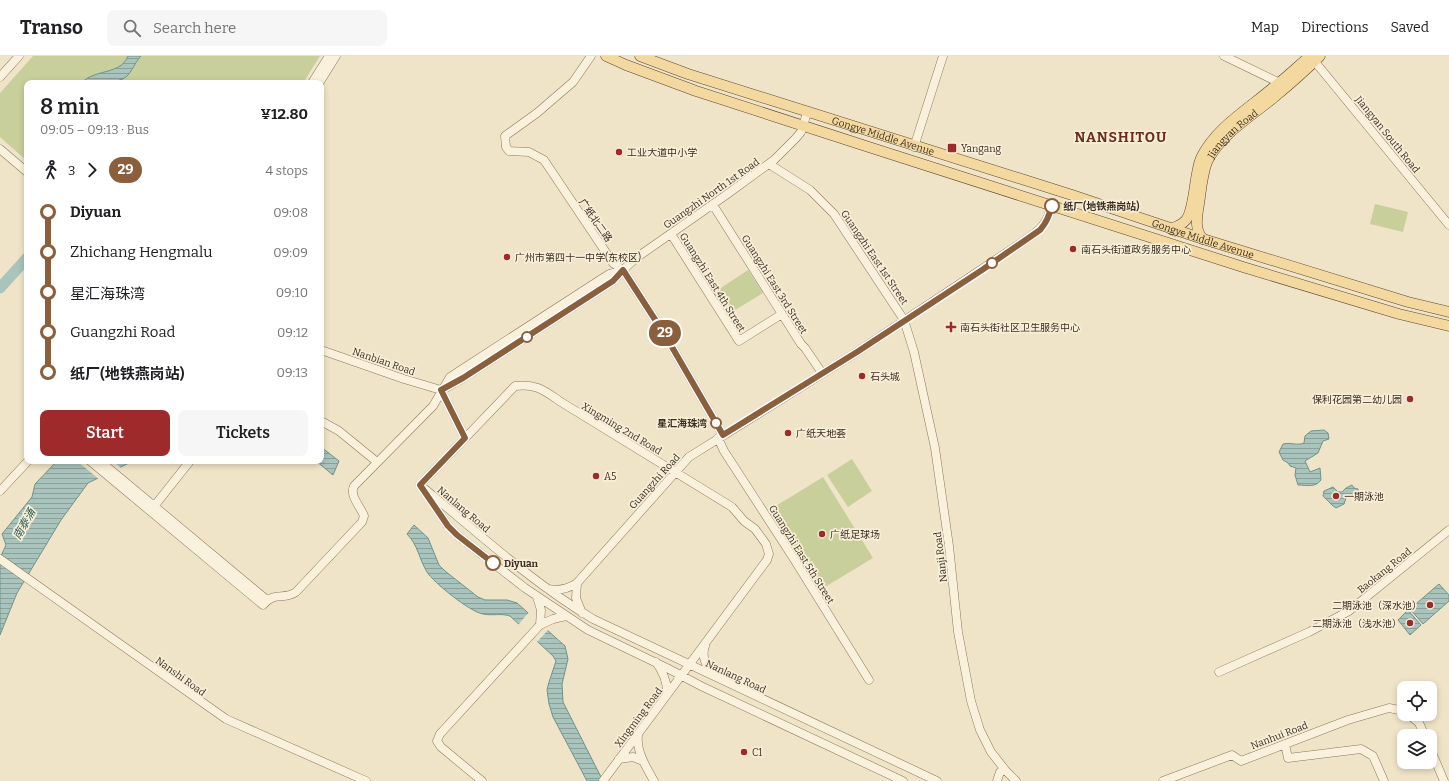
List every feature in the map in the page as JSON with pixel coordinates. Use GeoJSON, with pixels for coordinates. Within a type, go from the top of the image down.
{"type":"FeatureCollection","features":[{"type":"Feature","properties":{"kind":"main road"},"geometry":{"type":"LineString","coordinates":[[606,56],[696,91],[1052,206],[1309,287],[1399,314],[1449,326]]}},
{"type":"Feature","properties":{"kind":"main road","name":"Gongye Middle Avenue"},"geometry":{"type":"LineString","coordinates":[[640,56],[688,74],[807,113],[1079,198],[1171,229],[1408,302],[1449,312]]}},
{"type":"Feature","properties":{"kind":"main road","name":"Jiangyan Road"},"geometry":{"type":"LineString","coordinates":[[1171,229],[1182,224],[1189,216],[1197,171],[1201,159],[1212,140],[1239,115],[1314,57]]}},
{"type":"Feature","properties":{"kind":"main road","name":"Jiangyan Road"},"geometry":{"type":"LineString","coordinates":[[1203,239],[1198,232],[1198,217],[1206,163],[1226,137],[1314,57]]}},
{"type":"Feature","properties":{"kind":"street"},"geometry":{"type":"LineString","coordinates":[[0,77],[18,56]]}},
{"type":"Feature","properties":{"kind":"street"},"geometry":{"type":"LineString","coordinates":[[314,80],[329,56]]}},
{"type":"Feature","properties":{"kind":"street"},"geometry":{"type":"LineString","coordinates":[[321,80],[336,56]]}},
{"type":"Feature","properties":{"kind":"street","name":"广纸北二路"},"geometry":{"type":"LineString","coordinates":[[591,56],[573,82],[538,113],[505,136],[506,147],[509,151],[529,152],[544,160],[613,263],[623,270],[665,335],[720,436]]}},
{"type":"Feature","properties":{"kind":"street"},"geometry":{"type":"LineString","coordinates":[[914,146],[943,56]]}},
{"type":"Feature","properties":{"kind":"street"},"geometry":{"type":"LineString","coordinates":[[1224,56],[1280,83]]}},
{"type":"Feature","properties":{"kind":"street","name":"Jiangyan South Road"},"geometry":{"type":"LineString","coordinates":[[1314,57],[1449,225]]}},
{"type":"Feature","properties":{"kind":"street","name":"Guangzhi North 1st Road"},"geometry":{"type":"LineString","coordinates":[[623,270],[636,258],[769,164],[796,138],[803,126],[807,113]]}},
{"type":"Feature","properties":{"kind":"street"},"geometry":{"type":"LineString","coordinates":[[0,149],[24,169]]}},
{"type":"Feature","properties":{"kind":"street","name":"Guangzhi East 1st Street"},"geometry":{"type":"LineString","coordinates":[[769,164],[810,190],[834,214],[904,320]]}},
{"type":"Feature","properties":{"kind":"street","name":"Guangzhi East 3rd Street"},"geometry":{"type":"LineString","coordinates":[[713,205],[801,344],[822,373]]}},
{"type":"Feature","properties":{"kind":"street","name":"Guangzhi Road"},"geometry":{"type":"LineString","coordinates":[[548,589],[564,590],[577,583],[688,456],[822,373],[1040,230],[1049,216],[1052,206]]}},
{"type":"Feature","properties":{"kind":"street","name":"Guangzhi East 4th Street"},"geometry":{"type":"LineString","coordinates":[[671,234],[739,341],[782,314]]}},
{"type":"Feature","properties":{"kind":"street"},"geometry":{"type":"LineString","coordinates":[[103,464],[128,488],[265,602],[273,597],[290,595],[296,592],[362,522],[364,516],[353,494],[352,488],[433,406],[450,377],[608,274],[623,270]]}},
{"type":"Feature","properties":{"kind":"street","name":"Nanji Road"},"geometry":{"type":"LineString","coordinates":[[904,320],[914,352],[935,448],[949,546],[958,632],[971,701],[980,730],[991,752],[1016,781]]}},
{"type":"Feature","properties":{"kind":"street","name":"Nanbian Road"},"geometry":{"type":"LineString","coordinates":[[324,351],[404,379],[441,390]]}},
{"type":"Feature","properties":{"kind":"street","name":"Xingming 2nd Road"},"geometry":{"type":"LineString","coordinates":[[465,438],[515,386],[524,385],[544,390],[561,402],[732,507],[744,521],[758,532],[768,550],[767,560],[690,665]]}},
{"type":"Feature","properties":{"kind":"street"},"geometry":{"type":"LineString","coordinates":[[420,485],[465,438],[441,390]]}},
{"type":"Feature","properties":{"kind":"street"},"geometry":{"type":"LineString","coordinates":[[324,423],[339,431],[377,462]]}},
{"type":"Feature","properties":{"kind":"street","name":"Guangzhi East 5th Street"},"geometry":{"type":"LineString","coordinates":[[720,436],[724,451],[794,559],[869,680]]}},
{"type":"Feature","properties":{"kind":"street"},"geometry":{"type":"LineString","coordinates":[[0,491],[25,464]]}},
{"type":"Feature","properties":{"kind":"street"},"geometry":{"type":"LineString","coordinates":[[94,464],[128,488]]}},
{"type":"Feature","properties":{"kind":"street"},"geometry":{"type":"LineString","coordinates":[[152,508],[188,464]]}},
{"type":"Feature","properties":{"kind":"street","name":"Nanlang Road"},"geometry":{"type":"LineString","coordinates":[[420,485],[505,556],[548,589],[583,613],[635,640],[937,781]]}},
{"type":"Feature","properties":{"kind":"street","name":"Nanlang Road"},"geometry":{"type":"LineString","coordinates":[[420,485],[452,530],[537,597],[566,616],[601,637],[655,662],[736,703],[903,781]]}},
{"type":"Feature","properties":{"kind":"street","name":"Baokang Road"},"geometry":{"type":"LineString","coordinates":[[1220,672],[1309,632],[1349,611],[1449,530]]}},
{"type":"Feature","properties":{"kind":"street","name":"Nanshi Road"},"geometry":{"type":"LineString","coordinates":[[0,559],[226,719],[366,781]]}},
{"type":"Feature","properties":{"kind":"street"},"geometry":{"type":"LineString","coordinates":[[577,583],[576,598],[583,613]]}},
{"type":"Feature","properties":{"kind":"street"},"geometry":{"type":"LineString","coordinates":[[537,597],[541,610],[542,622]]}},
{"type":"Feature","properties":{"kind":"street"},"geometry":{"type":"LineString","coordinates":[[482,781],[441,747],[437,741],[440,734],[542,622],[566,616]]}},
{"type":"Feature","properties":{"kind":"street"},"geometry":{"type":"LineString","coordinates":[[631,651],[636,647],[635,640]]}},
{"type":"Feature","properties":{"kind":"street"},"geometry":{"type":"LineString","coordinates":[[707,642],[703,650],[704,660],[708,669],[716,677]]}},
{"type":"Feature","properties":{"kind":"street"},"geometry":{"type":"LineString","coordinates":[[655,662],[662,671],[666,682],[666,697]]}},
{"type":"Feature","properties":{"kind":"street","name":"Xingming Road"},"geometry":{"type":"LineString","coordinates":[[603,781],[690,665]]}},
{"type":"Feature","properties":{"kind":"street"},"geometry":{"type":"LineString","coordinates":[[736,703],[734,694],[742,689]]}},
{"type":"Feature","properties":{"kind":"street","name":"Nanhui Road"},"geometry":{"type":"LineString","coordinates":[[1163,781],[1232,755],[1241,761],[1348,720],[1389,708],[1397,710]]}},
{"type":"Feature","properties":{"kind":"street"},"geometry":{"type":"LineString","coordinates":[[638,735],[637,743],[643,761],[654,781]]}},
{"type":"Feature","properties":{"kind":"street"},"geometry":{"type":"LineString","coordinates":[[1285,744],[1288,758],[1361,749],[1373,756],[1384,781]]}},
{"type":"Feature","properties":{"kind":"street"},"geometry":{"type":"LineString","coordinates":[[618,761],[633,757],[643,761]]}},
{"type":"Feature","properties":{"kind":"street"},"geometry":{"type":"LineString","coordinates":[[1437,764],[1444,781]]}},
{"type":"Feature","properties":{"kind":"street"},"geometry":{"type":"LineString","coordinates":[[997,781],[1000,772]]}},
{"type":"Feature","properties":{"kind":"green space"},"geometry":{"type":"Polygon","coordinates":[[[33,56],[320,56],[305,80],[24,80],[24,158],[0,137],[0,93],[33,56]]]}},
{"type":"Feature","properties":{"kind":"green space"},"geometry":{"type":"Polygon","coordinates":[[[1375,204],[1408,212],[1403,232],[1370,224],[1375,204]]]}},
{"type":"Feature","properties":{"kind":"green space"},"geometry":{"type":"Polygon","coordinates":[[[748,270],[763,293],[727,315],[713,293],[748,270]]]}},
{"type":"Feature","properties":{"kind":"green space"},"geometry":{"type":"Polygon","coordinates":[[[852,459],[872,491],[848,507],[827,475],[852,459]]]}},
{"type":"Feature","properties":{"kind":"green space","name":"广纸足球场"},"geometry":{"type":"Polygon","coordinates":[[[823,477],[873,558],[820,590],[771,509],[823,477]]]}},
{"type":"Feature","properties":{"kind":"water"},"geometry":{"type":"Polygon","coordinates":[[[128,56],[141,56],[126,77],[122,79],[85,80],[91,76],[118,67],[128,56]]]}},
{"type":"Feature","properties":{"kind":"water"},"geometry":{"type":"Polygon","coordinates":[[[1324,430],[1328,433],[1329,439],[1323,441],[1318,453],[1305,461],[1310,472],[1320,468],[1321,480],[1319,483],[1313,485],[1298,485],[1295,475],[1296,468],[1290,466],[1283,460],[1279,452],[1283,444],[1304,443],[1305,436],[1311,431],[1324,430]]]}},
{"type":"Feature","properties":{"kind":"water"},"geometry":{"type":"Polygon","coordinates":[[[324,449],[339,461],[333,475],[320,464],[324,464],[324,449]]]}},
{"type":"Feature","properties":{"kind":"water","name":"南泰涌"},"geometry":{"type":"Polygon","coordinates":[[[54,464],[127,464],[88,483],[61,520],[17,593],[0,635],[0,558],[6,545],[2,534],[32,497],[35,484],[54,464]]]}},
{"type":"Feature","properties":{"kind":"water","name":"一期泳池"},"geometry":{"type":"Polygon","coordinates":[[[1352,485],[1354,488],[1358,489],[1358,492],[1346,498],[1344,504],[1336,508],[1323,496],[1324,491],[1333,487],[1338,492],[1342,492],[1352,485]]]}},
{"type":"Feature","properties":{"kind":"water"},"geometry":{"type":"Polygon","coordinates":[[[414,525],[428,538],[439,565],[445,571],[478,597],[485,600],[507,600],[517,603],[565,646],[568,659],[562,684],[563,702],[603,781],[587,781],[553,717],[547,690],[556,661],[553,656],[510,616],[486,615],[477,612],[452,596],[436,582],[427,572],[414,543],[407,534],[414,525]]]}},
{"type":"Feature","properties":{"kind":"water","name":"二期泳池（深水池）"},"geometry":{"type":"Polygon","coordinates":[[[1439,584],[1449,595],[1449,601],[1423,624],[1410,609],[1439,584]]]}},
{"type":"Feature","properties":{"kind":"water","name":"二期泳池（浅水池）"},"geometry":{"type":"Polygon","coordinates":[[[1408,610],[1421,625],[1410,635],[1398,620],[1408,610]]]}},
{"type":"Feature","properties":{"kind":"pier"},"geometry":{"type":"Polygon","coordinates":[[[81,464],[116,464],[122,469],[100,480],[81,464]]]}},
{"type":"Feature","properties":{"kind":"pier"},"geometry":{"type":"Polygon","coordinates":[[[530,611],[549,629],[537,642],[518,625],[530,611]]]}},
{"type":"Feature","properties":{"kind":"waterway"},"geometry":{"type":"LineString","coordinates":[[0,288],[24,261]]}},
{"type":"Feature","properties":{"kind":"bus line","name":"29"},"geometry":{"type":"LineString","coordinates":[[493,563],[457,535],[448,526],[420,485],[465,438],[441,390],[463,378],[580,303],[613,281],[623,270],[665,335],[723,435],[814,377],[857,352],[1040,230],[1049,216],[1052,206]]}},
{"type":"Feature","properties":{"kind":"place","name":"Yangang"},"geometry":{"type":"Point","coordinates":[952,148]}},
{"type":"Feature","properties":{"kind":"place","name":"工业大道中小学"},"geometry":{"type":"Point","coordinates":[619,152]}},
{"type":"Feature","properties":{"kind":"place","name":"纸厂(地铁燕岗站)"},"geometry":{"type":"Point","coordinates":[1052,206]}},
{"type":"Feature","properties":{"kind":"place","name":"南石头街道政务服务中心"},"geometry":{"type":"Point","coordinates":[1073,249]}},
{"type":"Feature","properties":{"kind":"place","name":"广州市第四十一中学(东校区)"},"geometry":{"type":"Point","coordinates":[507,257]}},
{"type":"Feature","properties":{"kind":"place","name":"南石头街社区卫生服务中心"},"geometry":{"type":"Point","coordinates":[951,327]}},
{"type":"Feature","properties":{"kind":"place","name":"石头城"},"geometry":{"type":"Point","coordinates":[862,376]}},
{"type":"Feature","properties":{"kind":"place","name":"保利花园第二幼儿园"},"geometry":{"type":"Point","coordinates":[1410,399]}},
{"type":"Feature","properties":{"kind":"place","name":"星汇海珠湾"},"geometry":{"type":"Point","coordinates":[716,423]}},
{"type":"Feature","properties":{"kind":"place","name":"广纸天地荟"},"geometry":{"type":"Point","coordinates":[788,433]}},
{"type":"Feature","properties":{"kind":"place","name":"A5"},"geometry":{"type":"Point","coordinates":[596,476]}},
{"type":"Feature","properties":{"kind":"place","name":"一期泳池"},"geometry":{"type":"Point","coordinates":[1336,496]}},
{"type":"Feature","properties":{"kind":"place","name":"广纸足球场"},"geometry":{"type":"Point","coordinates":[822,534]}},
{"type":"Feature","properties":{"kind":"place","name":"Diyuan"},"geometry":{"type":"Point","coordinates":[493,563]}},
{"type":"Feature","properties":{"kind":"place","name":"二期泳池（深水池）"},"geometry":{"type":"Point","coordinates":[1430,605]}},
{"type":"Feature","properties":{"kind":"place","name":"二期泳池（浅水池）"},"geometry":{"type":"Point","coordinates":[1410,623]}},
{"type":"Feature","properties":{"kind":"place","name":"C1"},"geometry":{"type":"Point","coordinates":[744,752]}},
{"type":"Feature","properties":{"kind":"district","name":"NANSHITOU"},"geometry":{"type":"Point","coordinates":[1121,137]}}]}
